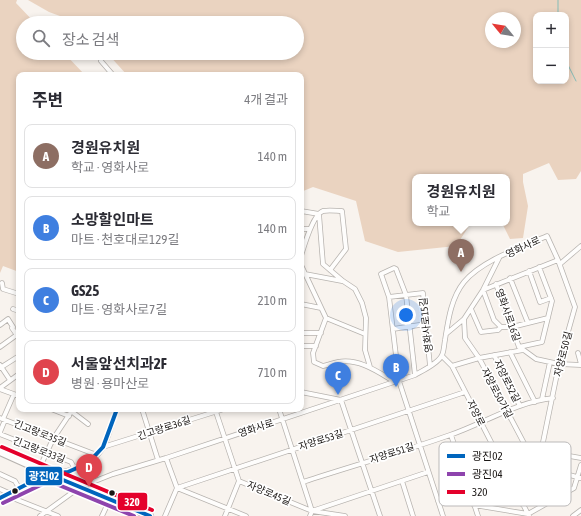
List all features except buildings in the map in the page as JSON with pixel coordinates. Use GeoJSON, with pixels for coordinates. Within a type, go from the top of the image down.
{"type":"FeatureCollection","features":[{"type":"Feature","properties":{"kind":"main road"},"geometry":{"type":"LineString","coordinates":[[0,452],[38,470],[110,499],[138,514],[150,516]]}},
{"type":"Feature","properties":{"kind":"main road"},"geometry":{"type":"LineString","coordinates":[[5,496],[49,474]]}},
{"type":"Feature","properties":{"kind":"street"},"geometry":{"type":"LineString","coordinates":[[101,61],[110,72]]}},
{"type":"Feature","properties":{"kind":"street"},"geometry":{"type":"LineString","coordinates":[[304,247],[310,229],[322,211],[342,211],[346,248],[330,270]]}},
{"type":"Feature","properties":{"kind":"street"},"geometry":{"type":"LineString","coordinates":[[304,212],[319,214]]}},
{"type":"Feature","properties":{"kind":"street"},"geometry":{"type":"LineString","coordinates":[[319,214],[323,264],[355,289],[362,303],[366,318],[365,350],[370,367]]}},
{"type":"Feature","properties":{"kind":"street"},"geometry":{"type":"LineString","coordinates":[[304,229],[310,229]]}},
{"type":"Feature","properties":{"kind":"street","name":"영화사로"},"geometry":{"type":"LineString","coordinates":[[40,516],[80,487],[415,375],[430,366],[442,356],[454,302],[464,283],[475,272],[499,258],[547,236],[559,262]]}},
{"type":"Feature","properties":{"kind":"street"},"geometry":{"type":"LineString","coordinates":[[559,262],[581,246]]}},
{"type":"Feature","properties":{"kind":"street","name":"영화사로16길"},"geometry":{"type":"LineString","coordinates":[[446,334],[464,319],[471,309],[483,290],[499,258]]}},
{"type":"Feature","properties":{"kind":"street","name":"영화사로16길"},"geometry":{"type":"LineString","coordinates":[[483,290],[539,267],[559,262]]}},
{"type":"Feature","properties":{"kind":"street","name":"자양로50길"},"geometry":{"type":"LineString","coordinates":[[543,442],[559,364],[575,307],[559,262]]}},
{"type":"Feature","properties":{"kind":"street"},"geometry":{"type":"LineString","coordinates":[[519,347],[542,342],[548,318],[552,301],[539,267]]}},
{"type":"Feature","properties":{"kind":"street"},"geometry":{"type":"LineString","coordinates":[[415,375],[406,294],[396,269],[394,268],[381,274],[389,297],[397,382],[409,411],[438,502]]}},
{"type":"Feature","properties":{"kind":"street"},"geometry":{"type":"LineString","coordinates":[[529,271],[540,302],[551,298]]}},
{"type":"Feature","properties":{"kind":"street"},"geometry":{"type":"LineString","coordinates":[[305,274],[343,281]]}},
{"type":"Feature","properties":{"kind":"street"},"geometry":{"type":"LineString","coordinates":[[305,274],[326,318],[365,334]]}},
{"type":"Feature","properties":{"kind":"street","name":"영화사로16길"},"geometry":{"type":"LineString","coordinates":[[510,278],[528,323]]}},
{"type":"Feature","properties":{"kind":"street"},"geometry":{"type":"LineString","coordinates":[[2,283],[3,289],[16,293]]}},
{"type":"Feature","properties":{"kind":"street","name":"영화사로16길"},"geometry":{"type":"LineString","coordinates":[[496,284],[519,347]]}},
{"type":"Feature","properties":{"kind":"street"},"geometry":{"type":"LineString","coordinates":[[483,290],[494,320],[501,327],[512,327],[548,318]]}},
{"type":"Feature","properties":{"kind":"street","name":"영화사로15길"},"geometry":{"type":"LineString","coordinates":[[389,297],[423,293],[430,366]]}},
{"type":"Feature","properties":{"kind":"street"},"geometry":{"type":"LineString","coordinates":[[304,305],[321,308]]}},
{"type":"Feature","properties":{"kind":"street","name":"영화사로16길"},"geometry":{"type":"LineString","coordinates":[[471,309],[481,332],[498,330],[501,327]]}},
{"type":"Feature","properties":{"kind":"street"},"geometry":{"type":"LineString","coordinates":[[326,318],[313,354],[314,362],[323,366],[339,362],[352,362],[370,367],[397,382]]}},
{"type":"Feature","properties":{"kind":"street"},"geometry":{"type":"LineString","coordinates":[[0,325],[8,319],[16,332]]}},
{"type":"Feature","properties":{"kind":"street","name":"자양로50가길"},"geometry":{"type":"LineString","coordinates":[[464,319],[465,338],[479,358],[523,442]]}},
{"type":"Feature","properties":{"kind":"street"},"geometry":{"type":"LineString","coordinates":[[393,329],[426,324]]}},
{"type":"Feature","properties":{"kind":"street"},"geometry":{"type":"LineString","coordinates":[[304,333],[320,333]]}},
{"type":"Feature","properties":{"kind":"street"},"geometry":{"type":"LineString","coordinates":[[0,347],[16,336]]}},
{"type":"Feature","properties":{"kind":"street"},"geometry":{"type":"LineString","coordinates":[[304,346],[316,346]]}},
{"type":"Feature","properties":{"kind":"street"},"geometry":{"type":"LineString","coordinates":[[519,347],[536,359],[559,364],[581,364],[578,353]]}},
{"type":"Feature","properties":{"kind":"street"},"geometry":{"type":"LineString","coordinates":[[452,366],[479,358],[523,350]]}},
{"type":"Feature","properties":{"kind":"street","name":"자양로52길"},"geometry":{"type":"LineString","coordinates":[[510,352],[535,402]]}},
{"type":"Feature","properties":{"kind":"street","name":"자양로52길"},"geometry":{"type":"LineString","coordinates":[[494,355],[520,406]]}},
{"type":"Feature","properties":{"kind":"street","name":"자양로"},"geometry":{"type":"LineString","coordinates":[[442,356],[452,366],[491,442]]}},
{"type":"Feature","properties":{"kind":"street"},"geometry":{"type":"LineString","coordinates":[[10,380],[1,367],[16,358]]}},
{"type":"Feature","properties":{"kind":"street"},"geometry":{"type":"LineString","coordinates":[[542,399],[550,362]]}},
{"type":"Feature","properties":{"kind":"street"},"geometry":{"type":"LineString","coordinates":[[0,433],[3,419],[14,394],[0,388],[16,376]]}},
{"type":"Feature","properties":{"kind":"street","name":"자양로53길"},"geometry":{"type":"LineString","coordinates":[[177,488],[465,392]]}},
{"type":"Feature","properties":{"kind":"street"},"geometry":{"type":"LineString","coordinates":[[304,393],[341,400],[380,516]]}},
{"type":"Feature","properties":{"kind":"street","name":"자양로52길"},"geometry":{"type":"LineString","coordinates":[[481,423],[520,406],[542,399],[553,398]]}},
{"type":"Feature","properties":{"kind":"street"},"geometry":{"type":"LineString","coordinates":[[59,412],[69,416]]}},
{"type":"Feature","properties":{"kind":"street"},"geometry":{"type":"LineString","coordinates":[[38,470],[53,438],[71,412]]}},
{"type":"Feature","properties":{"kind":"street"},"geometry":{"type":"LineString","coordinates":[[74,412],[88,424]]}},
{"type":"Feature","properties":{"kind":"street"},"geometry":{"type":"LineString","coordinates":[[49,474],[68,472],[88,463],[97,455],[103,447],[116,412]]}},
{"type":"Feature","properties":{"kind":"street"},"geometry":{"type":"LineString","coordinates":[[143,412],[158,460]]}},
{"type":"Feature","properties":{"kind":"street","name":"긴고랑로36길"},"geometry":{"type":"LineString","coordinates":[[103,447],[150,433],[210,412]]}},
{"type":"Feature","properties":{"kind":"street"},"geometry":{"type":"LineString","coordinates":[[217,412],[239,481],[225,516]]}},
{"type":"Feature","properties":{"kind":"street"},"geometry":{"type":"LineString","coordinates":[[280,412],[312,511],[310,516]]}},
{"type":"Feature","properties":{"kind":"street","name":"긴고랑로35길"},"geometry":{"type":"LineString","coordinates":[[3,419],[97,455]]}},
{"type":"Feature","properties":{"kind":"street","name":"자양로51길"},"geometry":{"type":"LineString","coordinates":[[303,482],[451,435],[481,423]]}},
{"type":"Feature","properties":{"kind":"street","name":"긴고랑로33길"},"geometry":{"type":"LineString","coordinates":[[0,433],[71,462],[75,469]]}},
{"type":"Feature","properties":{"kind":"street"},"geometry":{"type":"LineString","coordinates":[[451,435],[453,442]]}},
{"type":"Feature","properties":{"kind":"street"},"geometry":{"type":"LineString","coordinates":[[571,456],[581,458]]}},
{"type":"Feature","properties":{"kind":"street"},"geometry":{"type":"LineString","coordinates":[[165,516],[177,488],[166,458]]}},
{"type":"Feature","properties":{"kind":"street"},"geometry":{"type":"LineString","coordinates":[[571,490],[574,488],[579,478],[581,465]]}},
{"type":"Feature","properties":{"kind":"street"},"geometry":{"type":"LineString","coordinates":[[312,511],[428,472]]}},
{"type":"Feature","properties":{"kind":"street"},"geometry":{"type":"LineString","coordinates":[[0,474],[16,481],[19,488]]}},
{"type":"Feature","properties":{"kind":"street","name":"자양로45길"},"geometry":{"type":"LineString","coordinates":[[239,481],[312,511],[345,516]]}},
{"type":"Feature","properties":{"kind":"street"},"geometry":{"type":"LineString","coordinates":[[402,481],[412,516]]}},
{"type":"Feature","properties":{"kind":"street"},"geometry":{"type":"LineString","coordinates":[[177,488],[246,516]]}},
{"type":"Feature","properties":{"kind":"street"},"geometry":{"type":"LineString","coordinates":[[0,489],[5,496],[58,516]]}},
{"type":"Feature","properties":{"kind":"street"},"geometry":{"type":"LineString","coordinates":[[102,516],[110,499]]}},
{"type":"Feature","properties":{"kind":"street"},"geometry":{"type":"LineString","coordinates":[[439,506],[443,516]]}},
{"type":"Feature","properties":{"kind":"street"},"geometry":{"type":"LineString","coordinates":[[474,506],[478,516]]}},
{"type":"Feature","properties":{"kind":"street"},"geometry":{"type":"LineString","coordinates":[[479,506],[528,515],[543,506]]}},
{"type":"Feature","properties":{"kind":"street","name":"자양로"},"geometry":{"type":"LineString","coordinates":[[524,506],[528,515]]}},
{"type":"Feature","properties":{"kind":"street"},"geometry":{"type":"LineString","coordinates":[[573,516],[581,510]]}},
{"type":"Feature","properties":{"kind":"shaded area"},"geometry":{"type":"Polygon","coordinates":[[[0,0],[17,0],[16,3],[28,16],[16,16],[16,60],[71,60],[82,72],[16,72],[16,271],[3,266],[0,273],[0,0]]]}},
{"type":"Feature","properties":{"kind":"shaded area"},"geometry":{"type":"Polygon","coordinates":[[[28,0],[581,0],[581,171],[576,179],[558,180],[549,163],[523,174],[523,182],[528,206],[523,238],[510,239],[504,226],[510,226],[510,174],[412,174],[412,226],[469,226],[456,246],[398,252],[365,241],[356,201],[313,187],[304,191],[304,72],[124,72],[113,60],[304,60],[304,16],[60,16],[49,12],[28,0]]]}},
{"type":"Feature","properties":{"kind":"waterway"},"geometry":{"type":"LineString","coordinates":[[558,0],[558,12]]}},
{"type":"Feature","properties":{"kind":"waterway"},"geometry":{"type":"LineString","coordinates":[[569,67],[576,81]]}},
{"type":"Feature","properties":{"kind":"transit line","name":"광진02"},"geometry":{"type":"LineString","coordinates":[[0,498],[41,477],[49,474],[68,472],[88,463],[103,447],[116,412]]}},
{"type":"Feature","properties":{"kind":"transit line","name":"320"},"geometry":{"type":"LineString","coordinates":[[2,447],[152,510]]}},
{"type":"Feature","properties":{"kind":"transit line","name":"광진02"},"geometry":{"type":"LineString","coordinates":[[51,475],[150,516]]}},
{"type":"Feature","properties":{"kind":"transit line","name":"광진04"},"geometry":{"type":"LineString","coordinates":[[3,503],[49,481],[134,516]]}},
{"type":"Feature","properties":{"kind":"place","name":"경원유치원"},"geometry":{"type":"Point","coordinates":[461,272]}},
{"type":"Feature","properties":{"kind":"place","name":"소망할인마트"},"geometry":{"type":"Point","coordinates":[396,387]}},
{"type":"Feature","properties":{"kind":"place","name":"GS25"},"geometry":{"type":"Point","coordinates":[338,395]}},
{"type":"Feature","properties":{"kind":"place","name":"서울앞선치과2F"},"geometry":{"type":"Point","coordinates":[89,487]}}]}
